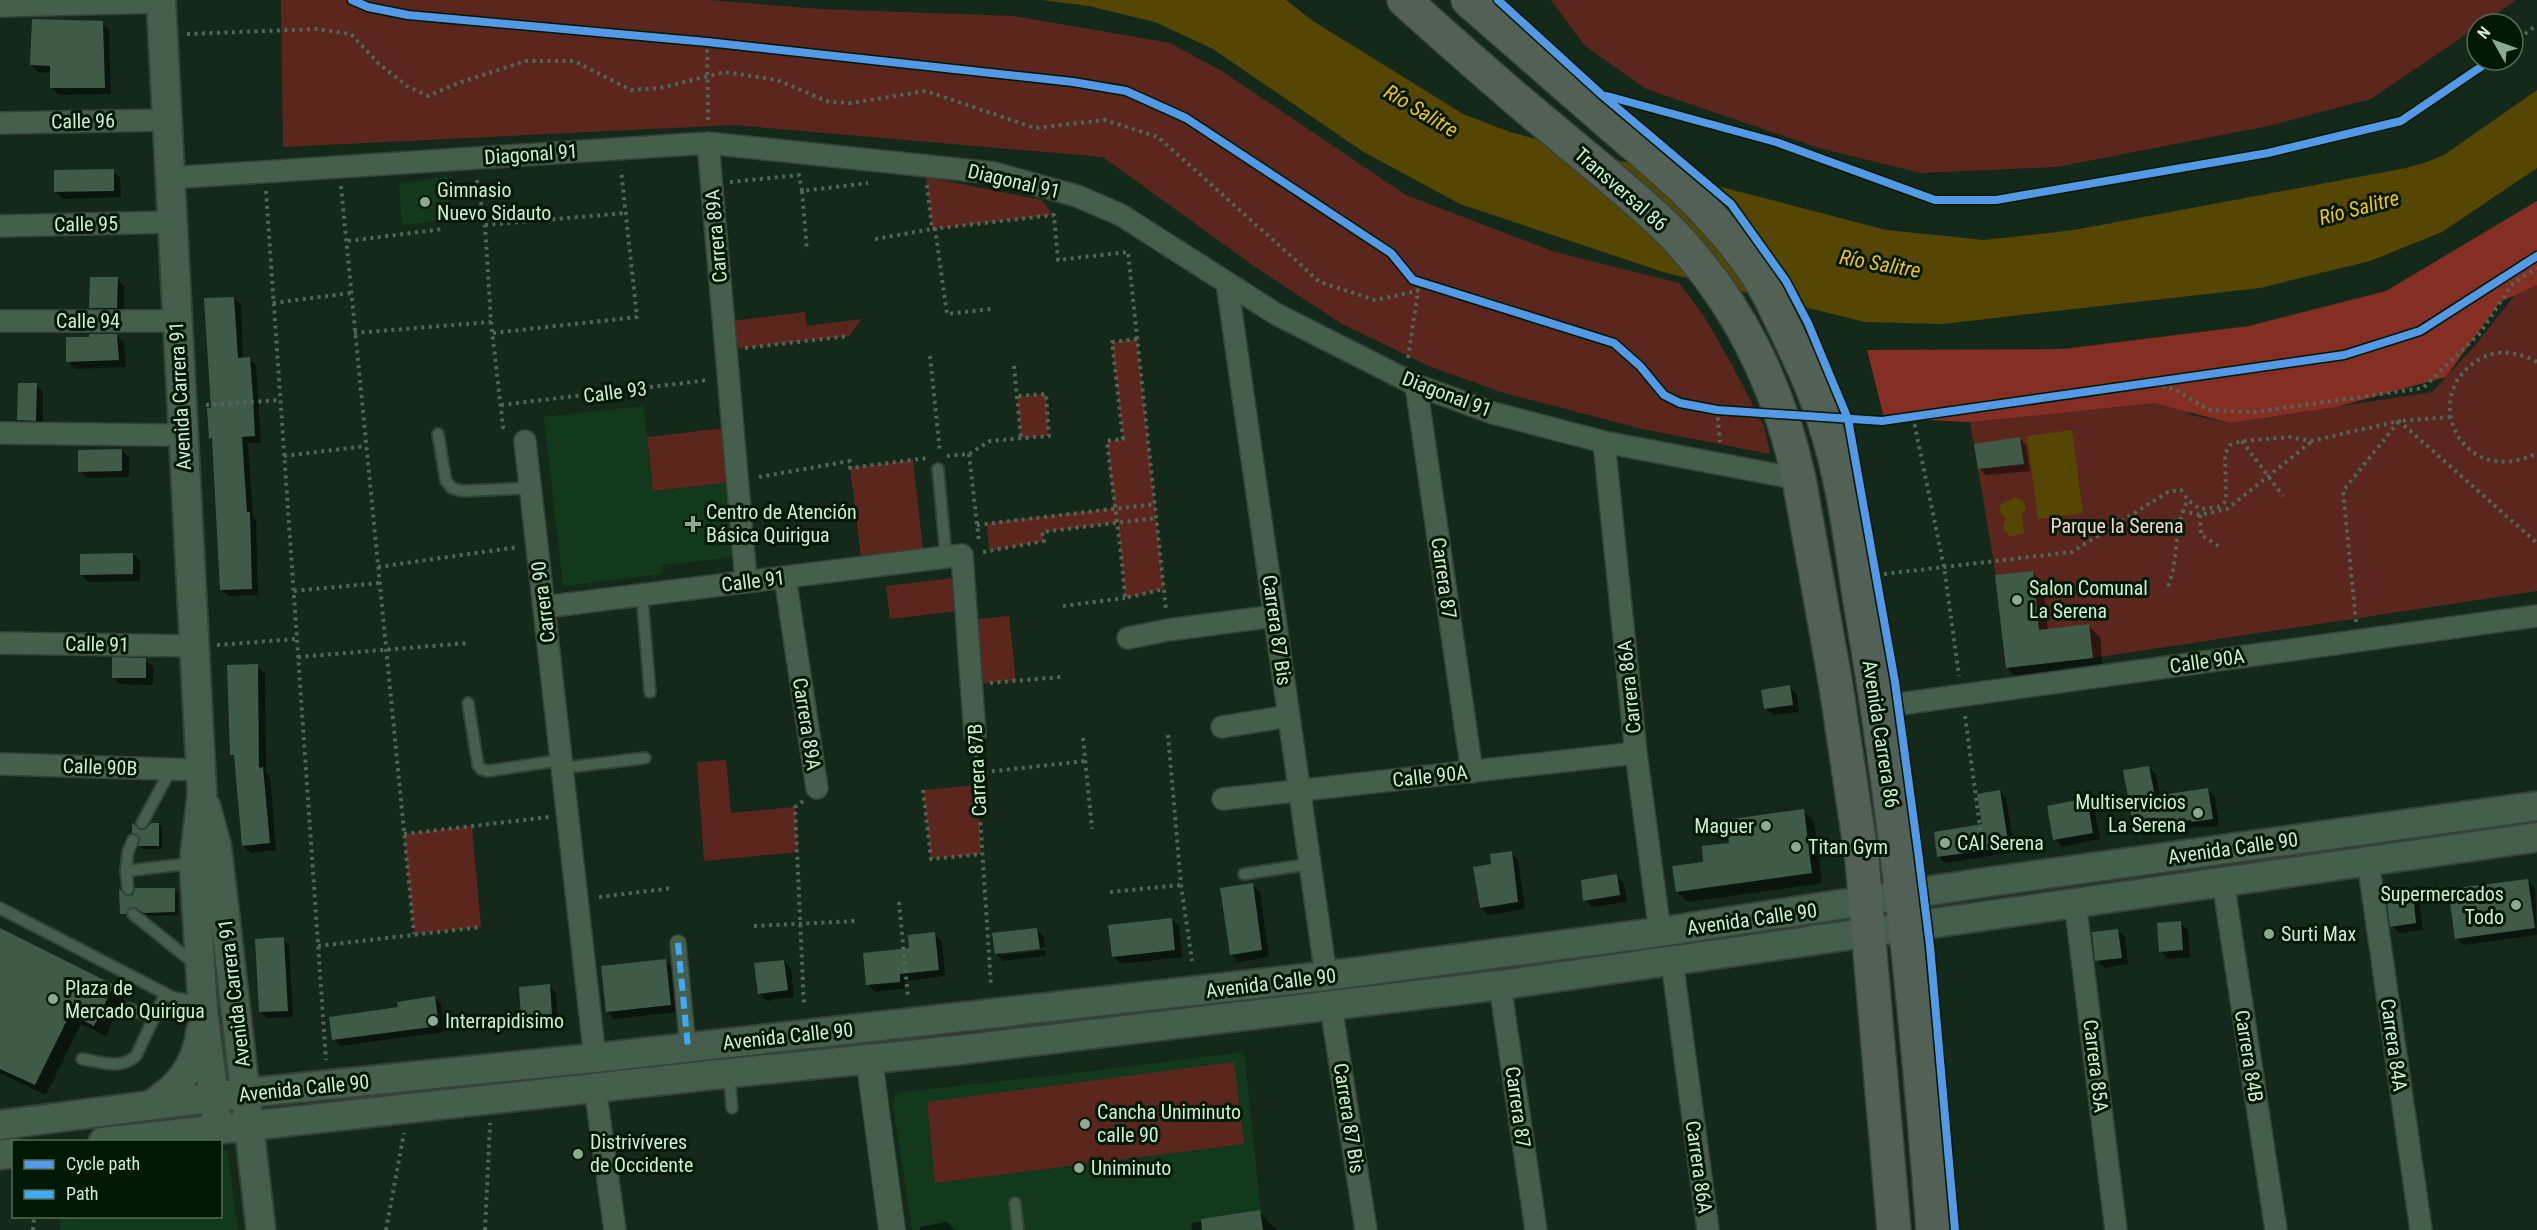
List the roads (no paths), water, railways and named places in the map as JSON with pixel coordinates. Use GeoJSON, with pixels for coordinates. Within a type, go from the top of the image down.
{"type":"FeatureCollection","features":[{"type":"Feature","properties":{"kind":"main road","name":"Transversal 86"},"geometry":{"type":"LineString","coordinates":[[1404,0],[1671,232],[1698,262],[1741,324],[1758,355],[1784,422]]}},
{"type":"Feature","properties":{"kind":"main road","name":"Transversal 86"},"geometry":{"type":"LineString","coordinates":[[1468,0],[1689,193],[1734,242],[1757,274],[1775,308],[1801,361],[1824,420]]}},
{"type":"Feature","properties":{"kind":"main road","name":"Avenida Carrera 91"},"geometry":{"type":"LineString","coordinates":[[161,1],[177,321],[202,646],[201,781],[194,863],[203,1007],[217,1128]]}},
{"type":"Feature","properties":{"kind":"main road","name":"Avenida Carrera 86"},"geometry":{"type":"LineString","coordinates":[[1824,420],[1839,480],[1878,706],[1906,911],[1933,1230]]}},
{"type":"Feature","properties":{"kind":"main road","name":"Avenida Carrera 86"},"geometry":{"type":"LineString","coordinates":[[1784,422],[1798,479],[1849,762],[1867,917],[1894,1230]]}},
{"type":"Feature","properties":{"kind":"main road","name":"Avenida Carrera 91"},"geometry":{"type":"LineString","coordinates":[[201,781],[217,848],[261,1230]]}},
{"type":"Feature","properties":{"kind":"main road","name":"Avenida Calle 90"},"geometry":{"type":"LineString","coordinates":[[119,1140],[249,1124],[869,1058],[1500,985],[1672,961],[1867,917],[2537,806]]}},
{"type":"Feature","properties":{"kind":"main road","name":"Avenida Calle 90"},"geometry":{"type":"LineString","coordinates":[[1906,911],[2075,902],[2537,837]]}},
{"type":"Feature","properties":{"kind":"main road","name":"Avenida Calle 90"},"geometry":{"type":"LineString","coordinates":[[0,1125],[246,1093],[595,1058],[1326,976],[1660,932],[1867,917]]}},
{"type":"Feature","properties":{"kind":"main road"},"geometry":{"type":"LineString","coordinates":[[147,1107],[176,1087],[187,1073],[199,1046],[203,1007]]}},
{"type":"Feature","properties":{"kind":"street"},"geometry":{"type":"LineString","coordinates":[[0,6],[161,1]]}},
{"type":"Feature","properties":{"kind":"street","name":"Calle 96"},"geometry":{"type":"LineString","coordinates":[[0,123],[166,120]]}},
{"type":"Feature","properties":{"kind":"street","name":"Diagonal 91"},"geometry":{"type":"LineString","coordinates":[[169,178],[708,143],[994,173],[1077,196],[1121,215],[1276,314],[1411,382],[1493,413],[1604,442],[1798,479]]}},
{"type":"Feature","properties":{"kind":"street","name":"Carrera 89A"},"geometry":{"type":"LineString","coordinates":[[708,143],[746,580]]}},
{"type":"Feature","properties":{"kind":"street","name":"Calle 95"},"geometry":{"type":"LineString","coordinates":[[0,226],[171,222]]}},
{"type":"Feature","properties":{"kind":"street","name":"Carrera 87 Bis"},"geometry":{"type":"LineString","coordinates":[[1227,284],[1326,976]]}},
{"type":"Feature","properties":{"kind":"street","name":"Calle 94"},"geometry":{"type":"LineString","coordinates":[[0,321],[177,321]]}},
{"type":"Feature","properties":{"kind":"street","name":"Carrera 87"},"geometry":{"type":"LineString","coordinates":[[1411,382],[1472,772]]}},
{"type":"Feature","properties":{"kind":"street"},"geometry":{"type":"LineString","coordinates":[[0,433],[166,435]]}},
{"type":"Feature","properties":{"kind":"street","name":"Carrera 90"},"geometry":{"type":"LineString","coordinates":[[525,441],[595,1058]]}},
{"type":"Feature","properties":{"kind":"street","name":"Carrera 86A"},"geometry":{"type":"LineString","coordinates":[[1604,442],[1636,753],[1660,932]]}},
{"type":"Feature","properties":{"kind":"street","name":"Calle 91"},"geometry":{"type":"LineString","coordinates":[[544,607],[642,596],[746,580],[954,556]]}},
{"type":"Feature","properties":{"kind":"street","name":"Carrera 87B"},"geometry":{"type":"LineString","coordinates":[[954,556],[972,685],[975,735]]}},
{"type":"Feature","properties":{"kind":"street","name":"Carrera 89A"},"geometry":{"type":"LineString","coordinates":[[785,577],[817,788]]}},
{"type":"Feature","properties":{"kind":"street"},"geometry":{"type":"LineString","coordinates":[[1128,638],[1168,630],[1275,616]]}},
{"type":"Feature","properties":{"kind":"street","name":"Calle 90A"},"geometry":{"type":"LineString","coordinates":[[1878,706],[2537,616]]}},
{"type":"Feature","properties":{"kind":"street","name":"Calle 91"},"geometry":{"type":"LineString","coordinates":[[0,643],[202,646]]}},
{"type":"Feature","properties":{"kind":"street"},"geometry":{"type":"LineString","coordinates":[[1222,727],[1289,716]]}},
{"type":"Feature","properties":{"kind":"street","name":"Calle 90A"},"geometry":{"type":"LineString","coordinates":[[1223,799],[1636,753]]}},
{"type":"Feature","properties":{"kind":"street","name":"Calle 90B"},"geometry":{"type":"LineString","coordinates":[[0,764],[171,769],[201,781]]}},
{"type":"Feature","properties":{"kind":"street","name":"Carrera 84A"},"geometry":{"type":"LineString","coordinates":[[2368,861],[2421,1230]]}},
{"type":"Feature","properties":{"kind":"street","name":"Carrera 84B"},"geometry":{"type":"LineString","coordinates":[[2223,881],[2276,1230]]}},
{"type":"Feature","properties":{"kind":"street","name":"Carrera 85A"},"geometry":{"type":"LineString","coordinates":[[2075,902],[2116,1230]]}},
{"type":"Feature","properties":{"kind":"street"},"geometry":{"type":"LineString","coordinates":[[678,943],[688,1047]]}},
{"type":"Feature","properties":{"kind":"street","name":"Carrera 86A"},"geometry":{"type":"LineString","coordinates":[[1672,961],[1708,1230]]}},
{"type":"Feature","properties":{"kind":"street","name":"Carrera 87"},"geometry":{"type":"LineString","coordinates":[[1500,985],[1536,1230]]}},
{"type":"Feature","properties":{"kind":"street","name":"Carrera 87 Bis"},"geometry":{"type":"LineString","coordinates":[[1331,1006],[1366,1230]]}},
{"type":"Feature","properties":{"kind":"street"},"geometry":{"type":"LineString","coordinates":[[869,1058],[892,1230]]}},
{"type":"Feature","properties":{"kind":"street"},"geometry":{"type":"LineString","coordinates":[[595,1088],[615,1230]]}},
{"type":"Feature","properties":{"kind":"lane"},"geometry":{"type":"LineString","coordinates":[[438,434],[446,481],[452,488],[462,491],[531,488]]}},
{"type":"Feature","properties":{"kind":"lane","name":"Carrera 87B"},"geometry":{"type":"LineString","coordinates":[[938,469],[954,556]]}},
{"type":"Feature","properties":{"kind":"lane"},"geometry":{"type":"LineString","coordinates":[[642,596],[650,692]]}},
{"type":"Feature","properties":{"kind":"lane"},"geometry":{"type":"LineString","coordinates":[[468,704],[478,765],[481,769],[488,771],[645,758]]}},
{"type":"Feature","properties":{"kind":"lane"},"geometry":{"type":"LineString","coordinates":[[142,823],[171,769]]}},
{"type":"Feature","properties":{"kind":"lane"},"geometry":{"type":"LineString","coordinates":[[128,889],[126,871],[128,852],[133,840]]}},
{"type":"Feature","properties":{"kind":"lane"},"geometry":{"type":"LineString","coordinates":[[126,871],[194,863]]}},
{"type":"Feature","properties":{"kind":"lane"},"geometry":{"type":"LineString","coordinates":[[1244,874],[1310,864]]}},
{"type":"Feature","properties":{"kind":"lane"},"geometry":{"type":"LineString","coordinates":[[0,908],[165,993],[203,1007]]}},
{"type":"Feature","properties":{"kind":"lane"},"geometry":{"type":"LineString","coordinates":[[133,914],[201,968]]}},
{"type":"Feature","properties":{"kind":"lane"},"geometry":{"type":"LineString","coordinates":[[82,1059],[120,1065],[129,1062],[136,1056],[165,993]]}},
{"type":"Feature","properties":{"kind":"lane"},"geometry":{"type":"LineString","coordinates":[[130,1009],[154,1018]]}},
{"type":"Feature","properties":{"kind":"lane"},"geometry":{"type":"LineString","coordinates":[[729,1073],[732,1108]]}},
{"type":"Feature","properties":{"kind":"lane"},"geometry":{"type":"LineString","coordinates":[[1016,1203],[1018,1230]]}},
{"type":"Feature","properties":{"kind":"water","name":"Río Salitre"},"geometry":{"type":"Polygon","coordinates":[[[1042,0],[1286,0],[1313,21],[1463,114],[1510,132],[1886,230],[1984,240],[2074,230],[2406,168],[2444,155],[2537,90],[2537,168],[2442,232],[2370,261],[2260,288],[1942,324],[1865,322],[1663,272],[1460,204],[1362,151],[1213,49],[1155,22],[1089,6],[1042,0]]]}},
{"type":"Feature","properties":{"kind":"water"},"geometry":{"type":"Polygon","coordinates":[[[2072,430],[2083,513],[2038,519],[2027,436],[2072,430]]]}},
{"type":"Feature","properties":{"kind":"water"},"geometry":{"type":"Polygon","coordinates":[[[2015,497],[2023,500],[2026,509],[2022,514],[2024,533],[2010,537],[2003,527],[2006,519],[2000,512],[2000,505],[2015,497]]]}},
{"type":"Feature","properties":{"kind":"place","name":"Gimnasio Nuevo Sidauto"},"geometry":{"type":"Point","coordinates":[425,202]}},
{"type":"Feature","properties":{"kind":"place","name":"Centro de Atención Básica Quirigua"},"geometry":{"type":"Point","coordinates":[693,524]}},
{"type":"Feature","properties":{"kind":"place","name":"Salon Comunal La Serena"},"geometry":{"type":"Point","coordinates":[2017,600]}},
{"type":"Feature","properties":{"kind":"place","name":"Multiservicios La Serena"},"geometry":{"type":"Point","coordinates":[2198,813]}},
{"type":"Feature","properties":{"kind":"place","name":"Maguer"},"geometry":{"type":"Point","coordinates":[1766,826]}},
{"type":"Feature","properties":{"kind":"place","name":"CAI Serena"},"geometry":{"type":"Point","coordinates":[1945,843]}},
{"type":"Feature","properties":{"kind":"place","name":"Titan Gym"},"geometry":{"type":"Point","coordinates":[1796,847]}},
{"type":"Feature","properties":{"kind":"place","name":"Supermercados Todo"},"geometry":{"type":"Point","coordinates":[2516,905]}},
{"type":"Feature","properties":{"kind":"place","name":"Surti Max"},"geometry":{"type":"Point","coordinates":[2269,934]}},
{"type":"Feature","properties":{"kind":"place","name":"Plaza de Mercado Quirigua"},"geometry":{"type":"Point","coordinates":[53,999]}},
{"type":"Feature","properties":{"kind":"place","name":"Interrapidisimo"},"geometry":{"type":"Point","coordinates":[433,1021]}},
{"type":"Feature","properties":{"kind":"place","name":"Cancha Uniminuto calle 90"},"geometry":{"type":"Point","coordinates":[1085,1124]}},
{"type":"Feature","properties":{"kind":"place","name":"Distrivíveres de Occidente"},"geometry":{"type":"Point","coordinates":[578,1154]}},
{"type":"Feature","properties":{"kind":"place","name":"Uniminuto"},"geometry":{"type":"Point","coordinates":[1079,1168]}},
{"type":"Feature","properties":{"kind":"park label","name":"Parque la Serena"},"geometry":{"type":"Point","coordinates":[2117,526]}}]}
